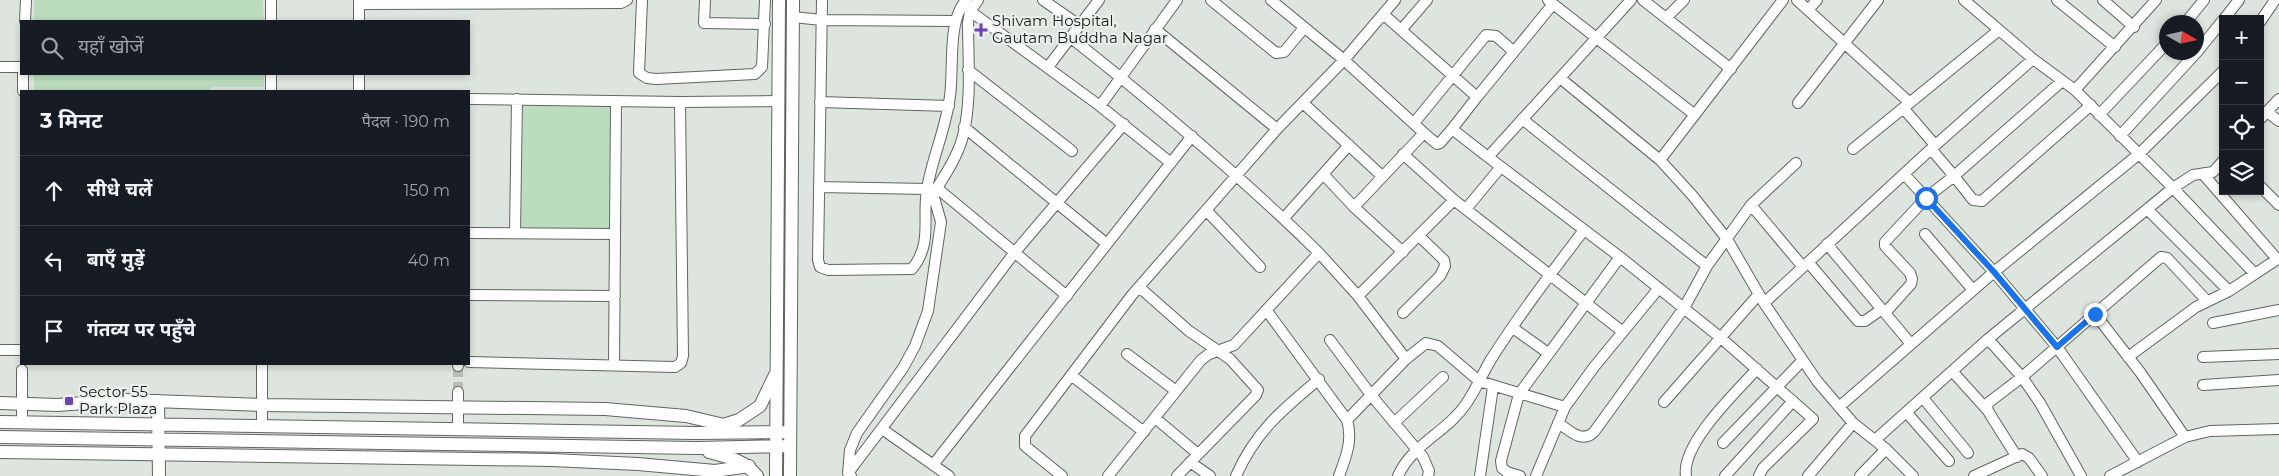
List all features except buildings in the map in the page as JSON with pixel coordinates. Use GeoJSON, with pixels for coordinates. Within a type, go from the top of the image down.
{"type":"FeatureCollection","features":[{"type":"Feature","properties":{"kind":"street"},"geometry":{"type":"LineString","coordinates":[[25,20],[26,0]]}},
{"type":"Feature","properties":{"kind":"street"},"geometry":{"type":"LineString","coordinates":[[271,0],[271,20]]}},
{"type":"Feature","properties":{"kind":"street"},"geometry":{"type":"LineString","coordinates":[[359,20],[359,2],[621,3],[627,0]]}},
{"type":"Feature","properties":{"kind":"street"},"geometry":{"type":"LineString","coordinates":[[652,0],[642,0],[640,73],[647,78],[755,74],[762,67],[765,0]]}},
{"type":"Feature","properties":{"kind":"street"},"geometry":{"type":"LineString","coordinates":[[705,0],[704,23],[765,24]]}},
{"type":"Feature","properties":{"kind":"street"},"geometry":{"type":"LineString","coordinates":[[779,0],[777,432],[783,446],[790,476]]}},
{"type":"Feature","properties":{"kind":"street"},"geometry":{"type":"LineString","coordinates":[[776,476],[783,446],[790,432],[793,0]]}},
{"type":"Feature","properties":{"kind":"street"},"geometry":{"type":"LineString","coordinates":[[822,0],[818,260],[820,266],[828,270],[912,269],[920,260],[926,241],[932,188],[948,106],[955,21],[966,0]]}},
{"type":"Feature","properties":{"kind":"street"},"geometry":{"type":"LineString","coordinates":[[848,475],[850,450],[857,433],[903,368],[915,346],[928,310],[941,222],[933,201],[932,188],[954,159],[963,136],[967,104],[968,23],[970,11],[978,0]]}},
{"type":"Feature","properties":{"kind":"street"},"geometry":{"type":"LineString","coordinates":[[1043,0],[1079,25]]}},
{"type":"Feature","properties":{"kind":"street"},"geometry":{"type":"LineString","coordinates":[[1048,67],[1099,0]]}},
{"type":"Feature","properties":{"kind":"street"},"geometry":{"type":"LineString","coordinates":[[1100,106],[1177,0]]}},
{"type":"Feature","properties":{"kind":"street"},"geometry":{"type":"LineString","coordinates":[[1210,0],[1276,53],[1284,52],[1304,28]]}},
{"type":"Feature","properties":{"kind":"street"},"geometry":{"type":"LineString","coordinates":[[1271,0],[1344,60],[1437,144],[1452,129],[1551,2],[1695,115]]}},
{"type":"Feature","properties":{"kind":"street"},"geometry":{"type":"LineString","coordinates":[[1062,476],[1025,446],[1023,442],[1025,436],[1139,287],[1277,129],[1344,60],[1395,0]]}},
{"type":"Feature","properties":{"kind":"street"},"geometry":{"type":"LineString","coordinates":[[1401,30],[1427,0]]}},
{"type":"Feature","properties":{"kind":"street"},"geometry":{"type":"LineString","coordinates":[[1488,157],[1632,0]]}},
{"type":"Feature","properties":{"kind":"street"},"geometry":{"type":"LineString","coordinates":[[1644,0],[1731,69]]}},
{"type":"Feature","properties":{"kind":"street"},"geometry":{"type":"LineString","coordinates":[[1666,18],[1684,0]]}},
{"type":"Feature","properties":{"kind":"street"},"geometry":{"type":"LineString","coordinates":[[1660,160],[1783,0]]}},
{"type":"Feature","properties":{"kind":"street"},"geometry":{"type":"LineString","coordinates":[[1797,0],[1845,44],[1907,106],[1933,147],[1973,200],[1982,201],[2091,105]]}},
{"type":"Feature","properties":{"kind":"street"},"geometry":{"type":"LineString","coordinates":[[1808,10],[1816,0]]}},
{"type":"Feature","properties":{"kind":"street"},"geometry":{"type":"LineString","coordinates":[[1798,103],[1878,0]]}},
{"type":"Feature","properties":{"kind":"street"},"geometry":{"type":"LineString","coordinates":[[1964,0],[2033,60],[2061,82],[2075,90],[2091,105],[2174,188],[2255,274]]}},
{"type":"Feature","properties":{"kind":"street"},"geometry":{"type":"LineString","coordinates":[[2057,0],[2115,47]]}},
{"type":"Feature","properties":{"kind":"street"},"geometry":{"type":"LineString","coordinates":[[2103,0],[2134,27]]}},
{"type":"Feature","properties":{"kind":"street"},"geometry":{"type":"LineString","coordinates":[[2192,15],[2204,0]]}},
{"type":"Feature","properties":{"kind":"street"},"geometry":{"type":"LineString","coordinates":[[2226,15],[2239,0]]}},
{"type":"Feature","properties":{"kind":"street"},"geometry":{"type":"LineString","coordinates":[[2264,16],[2275,0]]}},
{"type":"Feature","properties":{"kind":"street"},"geometry":{"type":"LineString","coordinates":[[2075,90],[2134,27],[2152,1]]}},
{"type":"Feature","properties":{"kind":"street"},"geometry":{"type":"LineString","coordinates":[[970,11],[1124,124],[1171,163]]}},
{"type":"Feature","properties":{"kind":"street"},"geometry":{"type":"LineString","coordinates":[[1383,14],[1477,97]]}},
{"type":"Feature","properties":{"kind":"street"},"geometry":{"type":"LineString","coordinates":[[793,17],[822,20],[955,21]]}},
{"type":"Feature","properties":{"kind":"street"},"geometry":{"type":"LineString","coordinates":[[2120,136],[2219,24]]}},
{"type":"Feature","properties":{"kind":"street"},"geometry":{"type":"LineString","coordinates":[[1155,29],[1277,129]]}},
{"type":"Feature","properties":{"kind":"street"},"geometry":{"type":"LineString","coordinates":[[1853,149],[1999,30]]}},
{"type":"Feature","properties":{"kind":"street"},"geometry":{"type":"LineString","coordinates":[[1414,123],[1486,35],[1496,36],[1513,51]]}},
{"type":"Feature","properties":{"kind":"street"},"geometry":{"type":"LineString","coordinates":[[1070,37],[1192,136],[1284,218],[1358,296],[1406,359]]}},
{"type":"Feature","properties":{"kind":"street"},"geometry":{"type":"LineString","coordinates":[[2099,115],[2159,51]]}},
{"type":"Feature","properties":{"kind":"street"},"geometry":{"type":"LineString","coordinates":[[1664,402],[1721,338],[1761,298],[1805,264],[1933,147],[2033,60]]}},
{"type":"Feature","properties":{"kind":"street"},"geometry":{"type":"LineString","coordinates":[[0,67],[20,67]]}},
{"type":"Feature","properties":{"kind":"street"},"geometry":{"type":"LineString","coordinates":[[968,70],[1072,151]]}},
{"type":"Feature","properties":{"kind":"street"},"geometry":{"type":"LineString","coordinates":[[23,75],[23,90]]}},
{"type":"Feature","properties":{"kind":"street"},"geometry":{"type":"LineString","coordinates":[[271,75],[271,90]]}},
{"type":"Feature","properties":{"kind":"street"},"geometry":{"type":"LineString","coordinates":[[359,75],[359,90]]}},
{"type":"Feature","properties":{"kind":"street"},"geometry":{"type":"LineString","coordinates":[[1839,408],[1994,272],[2139,154],[2219,75]]}},
{"type":"Feature","properties":{"kind":"street"},"geometry":{"type":"LineString","coordinates":[[778,78],[793,78]]}},
{"type":"Feature","properties":{"kind":"street"},"geometry":{"type":"LineString","coordinates":[[1560,78],[1660,160],[1692,196],[1727,239],[1761,298],[1802,361],[1853,423],[1886,450],[1908,474]]}},
{"type":"Feature","properties":{"kind":"street"},"geometry":{"type":"LineString","coordinates":[[1751,205],[1858,321],[1864,321],[1883,311],[1911,284],[1912,278],[1910,273],[1885,246],[1885,242],[1926,198],[1954,176],[2061,82]]}},
{"type":"Feature","properties":{"kind":"street"},"geometry":{"type":"LineString","coordinates":[[470,99],[680,102],[778,101]]}},
{"type":"Feature","properties":{"kind":"street"},"geometry":{"type":"LineString","coordinates":[[2279,99],[2264,115],[2279,121]]}},
{"type":"Feature","properties":{"kind":"street"},"geometry":{"type":"LineString","coordinates":[[515,234],[517,100]]}},
{"type":"Feature","properties":{"kind":"street"},"geometry":{"type":"LineString","coordinates":[[614,365],[616,101]]}},
{"type":"Feature","properties":{"kind":"street"},"geometry":{"type":"LineString","coordinates":[[470,362],[675,367],[681,364],[683,356],[680,102]]}},
{"type":"Feature","properties":{"kind":"street"},"geometry":{"type":"LineString","coordinates":[[820,102],[948,106]]}},
{"type":"Feature","properties":{"kind":"street"},"geometry":{"type":"LineString","coordinates":[[1303,103],[1382,176]]}},
{"type":"Feature","properties":{"kind":"street"},"geometry":{"type":"LineString","coordinates":[[1522,119],[1707,266]]}},
{"type":"Feature","properties":{"kind":"street"},"geometry":{"type":"LineString","coordinates":[[848,475],[1015,252],[1124,124]]}},
{"type":"Feature","properties":{"kind":"street"},"geometry":{"type":"LineString","coordinates":[[964,127],[1059,202],[1107,244]]}},
{"type":"Feature","properties":{"kind":"street"},"geometry":{"type":"LineString","coordinates":[[1452,129],[1500,168],[1620,257],[1684,308],[1813,419],[1763,468],[1759,476]]}},
{"type":"Feature","properties":{"kind":"street"},"geometry":{"type":"LineString","coordinates":[[1354,207],[1424,133]]}},
{"type":"Feature","properties":{"kind":"street"},"geometry":{"type":"LineString","coordinates":[[933,465],[1192,136]]}},
{"type":"Feature","properties":{"kind":"street"},"geometry":{"type":"LineString","coordinates":[[1284,218],[1349,145]]}},
{"type":"Feature","properties":{"kind":"street"},"geometry":{"type":"LineString","coordinates":[[1403,154],[1454,200],[1623,332]]}},
{"type":"Feature","properties":{"kind":"street"},"geometry":{"type":"LineString","coordinates":[[1558,423],[1581,437],[1590,436],[1684,308],[1707,266],[1751,205],[1796,163]]}},
{"type":"Feature","properties":{"kind":"street"},"geometry":{"type":"LineString","coordinates":[[1875,440],[1988,339],[2147,209],[2193,175],[2213,172],[2219,165]]}},
{"type":"Feature","properties":{"kind":"street"},"geometry":{"type":"LineString","coordinates":[[1466,209],[1500,168]]}},
{"type":"Feature","properties":{"kind":"street"},"geometry":{"type":"LineString","coordinates":[[1904,174],[1994,272],[2057,347],[2138,462]]}},
{"type":"Feature","properties":{"kind":"street"},"geometry":{"type":"LineString","coordinates":[[2128,357],[2207,301],[2229,291],[2278,259],[2203,174]]}},
{"type":"Feature","properties":{"kind":"street"},"geometry":{"type":"LineString","coordinates":[[1324,175],[1354,207],[1404,252]]}},
{"type":"Feature","properties":{"kind":"street"},"geometry":{"type":"LineString","coordinates":[[819,187],[932,188],[1015,252],[1067,296]]}},
{"type":"Feature","properties":{"kind":"street"},"geometry":{"type":"LineString","coordinates":[[2264,190],[2279,205]]}},
{"type":"Feature","properties":{"kind":"street"},"geometry":{"type":"LineString","coordinates":[[1358,296],[1454,200]]}},
{"type":"Feature","properties":{"kind":"street"},"geometry":{"type":"LineString","coordinates":[[2147,209],[2229,291]]}},
{"type":"Feature","properties":{"kind":"street"},"geometry":{"type":"LineString","coordinates":[[1206,210],[1260,267]]}},
{"type":"Feature","properties":{"kind":"street"},"geometry":{"type":"LineString","coordinates":[[1398,476],[1403,466],[1416,450],[1465,406],[1513,328],[1584,230]]}},
{"type":"Feature","properties":{"kind":"street"},"geometry":{"type":"LineString","coordinates":[[470,233],[615,234]]}},
{"type":"Feature","properties":{"kind":"street"},"geometry":{"type":"LineString","coordinates":[[1925,234],[1973,290]]}},
{"type":"Feature","properties":{"kind":"street"},"geometry":{"type":"LineString","coordinates":[[1403,313],[1440,276],[1445,266],[1444,260],[1419,236]]}},
{"type":"Feature","properties":{"kind":"street"},"geometry":{"type":"LineString","coordinates":[[1827,244],[1911,344]]}},
{"type":"Feature","properties":{"kind":"street"},"geometry":{"type":"LineString","coordinates":[[1108,476],[1201,360],[1209,354],[1234,345],[1319,253]]}},
{"type":"Feature","properties":{"kind":"street"},"geometry":{"type":"LineString","coordinates":[[1520,476],[1507,472],[1502,468],[1501,461],[1518,394],[1620,257]]}},
{"type":"Feature","properties":{"kind":"street"},"geometry":{"type":"LineString","coordinates":[[1989,412],[1988,403],[2022,377],[2161,257],[2167,258],[2207,301]]}},
{"type":"Feature","properties":{"kind":"street"},"geometry":{"type":"LineString","coordinates":[[1139,287],[1189,331],[1220,351],[1258,390],[1256,396],[1177,476]]}},
{"type":"Feature","properties":{"kind":"street"},"geometry":{"type":"LineString","coordinates":[[1536,476],[1566,407],[1658,288]]}},
{"type":"Feature","properties":{"kind":"street"},"geometry":{"type":"LineString","coordinates":[[470,295],[615,296]]}},
{"type":"Feature","properties":{"kind":"street"},"geometry":{"type":"LineString","coordinates":[[1267,311],[1319,379],[1347,420],[1350,430],[1350,444],[1339,476]]}},
{"type":"Feature","properties":{"kind":"street"},"geometry":{"type":"LineString","coordinates":[[2213,323],[2279,311]]}},
{"type":"Feature","properties":{"kind":"street"},"geometry":{"type":"LineString","coordinates":[[2095,314],[2185,437]]}},
{"type":"Feature","properties":{"kind":"street"},"geometry":{"type":"LineString","coordinates":[[1513,328],[1548,353]]}},
{"type":"Feature","properties":{"kind":"street"},"geometry":{"type":"LineString","coordinates":[[1988,339],[2022,377],[2040,403],[2081,476]]}},
{"type":"Feature","properties":{"kind":"street"},"geometry":{"type":"LineString","coordinates":[[1330,340],[1371,395],[1416,450],[1426,464],[1429,471],[1428,476]]}},
{"type":"Feature","properties":{"kind":"street"},"geometry":{"type":"LineString","coordinates":[[1347,420],[1406,359],[1426,343],[1432,343],[1479,382],[1566,407]]}},
{"type":"Feature","properties":{"kind":"street"},"geometry":{"type":"LineString","coordinates":[[0,350],[20,350]]}},
{"type":"Feature","properties":{"kind":"street"},"geometry":{"type":"LineString","coordinates":[[1127,354],[1176,391]]}},
{"type":"Feature","properties":{"kind":"street"},"geometry":{"type":"LineString","coordinates":[[2203,357],[2279,354]]}},
{"type":"Feature","properties":{"kind":"street"},"geometry":{"type":"LineString","coordinates":[[1723,443],[1802,361]]}},
{"type":"Feature","properties":{"kind":"street"},"geometry":{"type":"LineString","coordinates":[[262,365],[262,426]]}},
{"type":"Feature","properties":{"kind":"street"},"geometry":{"type":"LineString","coordinates":[[1686,476],[1689,457],[1697,439],[1709,422],[1757,369]]}},
{"type":"Feature","properties":{"kind":"street"},"geometry":{"type":"LineString","coordinates":[[22,370],[22,422]]}},
{"type":"Feature","properties":{"kind":"street"},"geometry":{"type":"LineString","coordinates":[[696,433],[739,420],[760,406],[777,370]]}},
{"type":"Feature","properties":{"kind":"street"},"geometry":{"type":"LineString","coordinates":[[1953,372],[1989,412],[2018,457]]}},
{"type":"Feature","properties":{"kind":"street"},"geometry":{"type":"LineString","coordinates":[[1071,375],[1144,432]]}},
{"type":"Feature","properties":{"kind":"street"},"geometry":{"type":"LineString","coordinates":[[1394,423],[1443,377]]}},
{"type":"Feature","properties":{"kind":"street"},"geometry":{"type":"LineString","coordinates":[[1236,476],[1260,433],[1277,414],[1319,379]]}},
{"type":"Feature","properties":{"kind":"street"},"geometry":{"type":"LineString","coordinates":[[2203,385],[2279,380]]}},
{"type":"Feature","properties":{"kind":"street"},"geometry":{"type":"LineString","coordinates":[[1480,476],[1493,387]]}},
{"type":"Feature","properties":{"kind":"street"},"geometry":{"type":"LineString","coordinates":[[458,392],[458,429]]}},
{"type":"Feature","properties":{"kind":"street"},"geometry":{"type":"LineString","coordinates":[[1924,398],[1968,452]]}},
{"type":"Feature","properties":{"kind":"street"},"geometry":{"type":"LineString","coordinates":[[0,403],[57,405],[126,400],[262,405],[642,411],[686,416],[724,425]]}},
{"type":"Feature","properties":{"kind":"street"},"geometry":{"type":"LineString","coordinates":[[158,401],[159,476]]}},
{"type":"Feature","properties":{"kind":"street"},"geometry":{"type":"LineString","coordinates":[[1725,476],[1793,401]]}},
{"type":"Feature","properties":{"kind":"street"},"geometry":{"type":"LineString","coordinates":[[1906,413],[1949,461]]}},
{"type":"Feature","properties":{"kind":"street"},"geometry":{"type":"LineString","coordinates":[[1155,418],[1198,454]]}},
{"type":"Feature","properties":{"kind":"street"},"geometry":{"type":"LineString","coordinates":[[0,422],[696,433],[790,432]]}},
{"type":"Feature","properties":{"kind":"street"},"geometry":{"type":"LineString","coordinates":[[1808,476],[1853,423]]}},
{"type":"Feature","properties":{"kind":"street"},"geometry":{"type":"LineString","coordinates":[[882,429],[949,476]]}},
{"type":"Feature","properties":{"kind":"street"},"geometry":{"type":"LineString","coordinates":[[2110,476],[2185,437],[2210,431],[2279,429]]}},
{"type":"Feature","properties":{"kind":"street"},"geometry":{"type":"LineString","coordinates":[[0,437],[696,448],[783,446]]}},
{"type":"Feature","properties":{"kind":"street"},"geometry":{"type":"LineString","coordinates":[[696,448],[739,460],[753,471]]}},
{"type":"Feature","properties":{"kind":"street"},"geometry":{"type":"LineString","coordinates":[[1860,476],[1886,450]]}},
{"type":"Feature","properties":{"kind":"street"},"geometry":{"type":"LineString","coordinates":[[0,452],[552,460],[638,464],[715,471],[753,471]]}},
{"type":"Feature","properties":{"kind":"street"},"geometry":{"type":"LineString","coordinates":[[1974,476],[2022,454],[2026,455],[2042,476]]}},
{"type":"Feature","properties":{"kind":"street"},"geometry":{"type":"LineString","coordinates":[[1190,462],[1210,476]]}},
{"type":"Feature","properties":{"kind":"green space"},"geometry":{"type":"Polygon","coordinates":[[[34,0],[263,0],[264,20],[34,20],[34,0]]]}},
{"type":"Feature","properties":{"kind":"green space"},"geometry":{"type":"Polygon","coordinates":[[[34,75],[264,75],[264,87],[212,87],[209,90],[34,90],[34,75]]]}},
{"type":"Feature","properties":{"kind":"green space"},"geometry":{"type":"Polygon","coordinates":[[[523,105],[611,106],[609,230],[521,229],[523,105]]]}},
{"type":"Feature","properties":{"kind":"tunnel"},"geometry":{"type":"LineString","coordinates":[[458,366],[458,392]]}},
{"type":"Feature","properties":{"kind":"place","name":"Shivam Hospital, Gautam Buddha Nagar"},"geometry":{"type":"Point","coordinates":[981,30]}},
{"type":"Feature","properties":{"kind":"place","name":"Sector 55 Park Plaza"},"geometry":{"type":"Point","coordinates":[69,401]}},
{"type":"Feature","properties":{"kind":"route"},"geometry":{"type":"LineString","coordinates":[[1926,198],[1994,272],[2057,347],[2095,314]]}}]}
